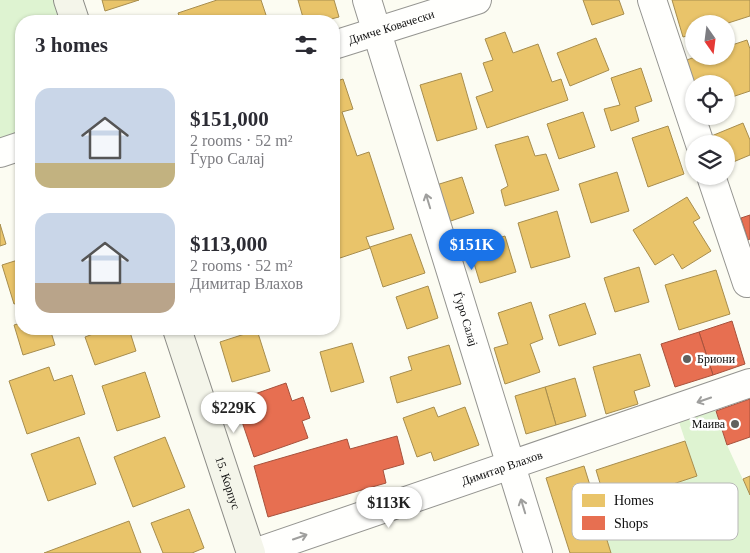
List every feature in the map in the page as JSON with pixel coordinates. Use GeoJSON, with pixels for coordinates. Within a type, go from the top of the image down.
{"type":"FeatureCollection","features":[{"type":"Feature","properties":{"kind":"street"},"geometry":{"type":"LineString","coordinates":[[68,0],[73,15]]}},
{"type":"Feature","properties":{"kind":"street","name":"Ѓуро Салај"},"geometry":{"type":"LineString","coordinates":[[367,0],[375,32],[538,553]]}},
{"type":"Feature","properties":{"kind":"street","name":"Димче Ковачески"},"geometry":{"type":"LineString","coordinates":[[340,43],[477,0]]}},
{"type":"Feature","properties":{"kind":"street"},"geometry":{"type":"LineString","coordinates":[[652,0],[697,135]]}},
{"type":"Feature","properties":{"kind":"street"},"geometry":{"type":"LineString","coordinates":[[0,153],[15,148]]}},
{"type":"Feature","properties":{"kind":"street"},"geometry":{"type":"LineString","coordinates":[[714,185],[749,286]]}},
{"type":"Feature","properties":{"kind":"street","name":"15. Корпус"},"geometry":{"type":"LineString","coordinates":[[179,335],[252,553]]}},
{"type":"Feature","properties":{"kind":"street","name":"Димитар Влахов"},"geometry":{"type":"LineString","coordinates":[[252,553],[750,383]]}},
{"type":"Feature","properties":{"kind":"green space"},"geometry":{"type":"Polygon","coordinates":[[[0,0],[68,0],[73,15],[15,15],[15,148],[0,153],[0,0]]]}},
{"type":"Feature","properties":{"kind":"green space"},"geometry":{"type":"Polygon","coordinates":[[[711,398],[727,445],[750,495],[750,553],[611,553],[607,540],[738,540],[738,483],[675,483],[697,476],[675,410],[711,398]]]}},
{"type":"Feature","properties":{"kind":"building: Homes"},"geometry":{"type":"Polygon","coordinates":[[[102,0],[139,0],[105,11],[102,0]]]}},
{"type":"Feature","properties":{"kind":"building: Homes"},"geometry":{"type":"Polygon","coordinates":[[[217,0],[261,0],[266,15],[179,15],[178,13],[217,0]]]}},
{"type":"Feature","properties":{"kind":"building: Homes"},"geometry":{"type":"Polygon","coordinates":[[[298,0],[334,0],[338,15],[302,15],[298,0]]]}},
{"type":"Feature","properties":{"kind":"building: Homes"},"geometry":{"type":"Polygon","coordinates":[[[583,0],[619,0],[624,14],[592,25],[583,0]]]}},
{"type":"Feature","properties":{"kind":"building: Homes"},"geometry":{"type":"Polygon","coordinates":[[[672,0],[750,0],[750,16],[735,21],[735,15],[685,15],[685,36],[683,37],[672,0]]]}},
{"type":"Feature","properties":{"kind":"building: Homes"},"geometry":{"type":"Polygon","coordinates":[[[505,32],[513,53],[538,44],[552,82],[561,79],[568,100],[487,128],[476,97],[493,91],[483,63],[493,60],[485,39],[505,32]]]}},
{"type":"Feature","properties":{"kind":"building: Homes"},"geometry":{"type":"Polygon","coordinates":[[[596,38],[609,70],[570,86],[557,53],[596,38]]]}},
{"type":"Feature","properties":{"kind":"building: Homes"},"geometry":{"type":"Polygon","coordinates":[[[747,40],[750,49],[750,91],[735,96],[735,75],[689,75],[681,62],[685,61],[685,65],[735,65],[735,44],[747,40]]]}},
{"type":"Feature","properties":{"kind":"building: Homes"},"geometry":{"type":"Polygon","coordinates":[[[641,68],[652,101],[635,107],[639,121],[611,131],[604,109],[620,105],[611,78],[641,68]]]}},
{"type":"Feature","properties":{"kind":"building: Homes"},"geometry":{"type":"Polygon","coordinates":[[[461,73],[477,129],[437,141],[420,85],[461,73]]]}},
{"type":"Feature","properties":{"kind":"building: Homes"},"geometry":{"type":"Polygon","coordinates":[[[343,79],[353,109],[342,112],[357,156],[369,152],[394,229],[366,237],[370,248],[340,258],[340,80],[343,79]]]}},
{"type":"Feature","properties":{"kind":"building: Homes"},"geometry":{"type":"Polygon","coordinates":[[[583,112],[595,147],[559,159],[547,124],[583,112]]]}},
{"type":"Feature","properties":{"kind":"building: Homes"},"geometry":{"type":"Polygon","coordinates":[[[743,123],[750,140],[750,155],[735,161],[735,135],[714,135],[743,123]]]}},
{"type":"Feature","properties":{"kind":"building: Homes"},"geometry":{"type":"Polygon","coordinates":[[[668,126],[684,174],[648,187],[632,138],[668,126]]]}},
{"type":"Feature","properties":{"kind":"building: Homes"},"geometry":{"type":"Polygon","coordinates":[[[528,136],[535,156],[546,154],[559,190],[505,206],[501,190],[508,186],[495,145],[528,136]]]}},
{"type":"Feature","properties":{"kind":"building: Homes"},"geometry":{"type":"Polygon","coordinates":[[[617,172],[629,211],[591,223],[579,184],[617,172]]]}},
{"type":"Feature","properties":{"kind":"building: Homes"},"geometry":{"type":"Polygon","coordinates":[[[462,177],[474,213],[445,223],[433,186],[462,177]]]}},
{"type":"Feature","properties":{"kind":"building: Homes"},"geometry":{"type":"Polygon","coordinates":[[[687,197],[700,218],[693,222],[711,251],[682,269],[673,254],[655,265],[633,230],[687,197]]]}},
{"type":"Feature","properties":{"kind":"building: Homes"},"geometry":{"type":"Polygon","coordinates":[[[557,211],[570,257],[531,268],[518,223],[557,211]]]}},
{"type":"Feature","properties":{"kind":"building: Homes"},"geometry":{"type":"Polygon","coordinates":[[[0,224],[6,244],[0,246],[0,224]]]}},
{"type":"Feature","properties":{"kind":"building: Homes"},"geometry":{"type":"Polygon","coordinates":[[[411,234],[425,273],[383,287],[370,247],[411,234]]]}},
{"type":"Feature","properties":{"kind":"building: Homes"},"geometry":{"type":"Polygon","coordinates":[[[505,236],[516,272],[480,283],[469,247],[505,236]]]}},
{"type":"Feature","properties":{"kind":"building: Homes"},"geometry":{"type":"Polygon","coordinates":[[[15,261],[15,304],[14,304],[2,265],[15,261]]]}},
{"type":"Feature","properties":{"kind":"building: Homes"},"geometry":{"type":"Polygon","coordinates":[[[639,267],[649,302],[615,312],[604,278],[639,267]]]}},
{"type":"Feature","properties":{"kind":"building: Homes"},"geometry":{"type":"Polygon","coordinates":[[[716,270],[730,314],[679,330],[665,285],[716,270]]]}},
{"type":"Feature","properties":{"kind":"building: Homes"},"geometry":{"type":"Polygon","coordinates":[[[428,286],[438,318],[407,329],[396,297],[428,286]]]}},
{"type":"Feature","properties":{"kind":"building: Homes"},"geometry":{"type":"Polygon","coordinates":[[[531,302],[543,339],[530,344],[540,372],[505,384],[494,348],[508,344],[498,313],[531,302]]]}},
{"type":"Feature","properties":{"kind":"building: Homes"},"geometry":{"type":"Polygon","coordinates":[[[585,303],[596,334],[559,346],[549,315],[585,303]]]}},
{"type":"Feature","properties":{"kind":"building: Homes"},"geometry":{"type":"Polygon","coordinates":[[[17,335],[52,335],[55,345],[23,355],[17,335]]]}},
{"type":"Feature","properties":{"kind":"building: Homes"},"geometry":{"type":"Polygon","coordinates":[[[90,335],[131,335],[136,351],[95,365],[85,337],[90,335]]]}},
{"type":"Feature","properties":{"kind":"building: Homes"},"geometry":{"type":"Polygon","coordinates":[[[242,335],[259,335],[270,371],[232,382],[220,342],[242,335]]]}},
{"type":"Feature","properties":{"kind":"building: Homes"},"geometry":{"type":"Polygon","coordinates":[[[352,343],[364,382],[331,392],[320,352],[352,343]]]}},
{"type":"Feature","properties":{"kind":"building: Homes"},"geometry":{"type":"Polygon","coordinates":[[[449,345],[461,384],[397,403],[390,377],[412,370],[408,357],[449,345]]]}},
{"type":"Feature","properties":{"kind":"building: Homes"},"geometry":{"type":"Polygon","coordinates":[[[640,354],[650,386],[634,391],[638,404],[606,414],[593,367],[640,354]]]}},
{"type":"Feature","properties":{"kind":"building: Homes"},"geometry":{"type":"Polygon","coordinates":[[[49,367],[54,381],[72,375],[85,414],[27,434],[9,381],[49,367]]]}},
{"type":"Feature","properties":{"kind":"building: Homes"},"geometry":{"type":"Polygon","coordinates":[[[145,372],[160,417],[117,431],[102,386],[145,372]]]}},
{"type":"Feature","properties":{"kind":"building: Homes"},"geometry":{"type":"Polygon","coordinates":[[[575,378],[586,416],[556,425],[545,387],[575,378]]]}},
{"type":"Feature","properties":{"kind":"building: Homes"},"geometry":{"type":"Polygon","coordinates":[[[545,387],[556,425],[526,434],[515,396],[545,387]]]}},
{"type":"Feature","properties":{"kind":"building: Homes"},"geometry":{"type":"Polygon","coordinates":[[[434,407],[438,417],[465,407],[479,445],[434,461],[431,452],[417,457],[403,418],[434,407]]]}},
{"type":"Feature","properties":{"kind":"building: Homes"},"geometry":{"type":"Polygon","coordinates":[[[79,437],[96,484],[48,501],[31,454],[79,437]]]}},
{"type":"Feature","properties":{"kind":"building: Homes"},"geometry":{"type":"Polygon","coordinates":[[[165,437],[185,487],[133,507],[114,457],[165,437]]]}},
{"type":"Feature","properties":{"kind":"building: Homes"},"geometry":{"type":"Polygon","coordinates":[[[685,441],[697,476],[676,483],[600,483],[596,470],[685,441]]]}},
{"type":"Feature","properties":{"kind":"building: Homes"},"geometry":{"type":"Polygon","coordinates":[[[584,466],[589,483],[572,483],[572,540],[607,540],[611,553],[570,553],[546,478],[584,466]]]}},
{"type":"Feature","properties":{"kind":"building: Homes"},"geometry":{"type":"Polygon","coordinates":[[[750,476],[750,495],[743,479],[750,476]]]}},
{"type":"Feature","properties":{"kind":"building: Homes"},"geometry":{"type":"Polygon","coordinates":[[[189,509],[204,548],[192,553],[163,553],[151,523],[189,509]]]}},
{"type":"Feature","properties":{"kind":"building: Homes"},"geometry":{"type":"Polygon","coordinates":[[[129,521],[141,553],[44,553],[129,521]]]}},
{"type":"Feature","properties":{"kind":"building: Shops"},"geometry":{"type":"Polygon","coordinates":[[[750,215],[750,239],[748,240],[741,218],[750,215]]]}},
{"type":"Feature","properties":{"kind":"building: Shops"},"geometry":{"type":"Polygon","coordinates":[[[732,321],[745,364],[713,375],[699,332],[732,321]]]}},
{"type":"Feature","properties":{"kind":"building: Shops","name":"Бриони"},"geometry":{"type":"Polygon","coordinates":[[[699,332],[713,375],[675,387],[661,344],[699,332]]]}},
{"type":"Feature","properties":{"kind":"building: Shops"},"geometry":{"type":"Polygon","coordinates":[[[286,383],[292,401],[303,397],[310,418],[302,421],[308,438],[254,457],[235,401],[286,383]]]}},
{"type":"Feature","properties":{"kind":"building: Shops","name":"Маива"},"geometry":{"type":"Polygon","coordinates":[[[750,399],[750,437],[727,445],[716,411],[750,399]]]}},
{"type":"Feature","properties":{"kind":"building: Shops"},"geometry":{"type":"Polygon","coordinates":[[[397,436],[404,464],[383,470],[386,483],[268,517],[254,466],[347,439],[350,449],[397,436]]]}},
{"type":"Feature","properties":{"kind":"place","name":"Бриони"},"geometry":{"type":"Point","coordinates":[687,359]}},
{"type":"Feature","properties":{"kind":"place","name":"Маива"},"geometry":{"type":"Point","coordinates":[735,424]}}]}
